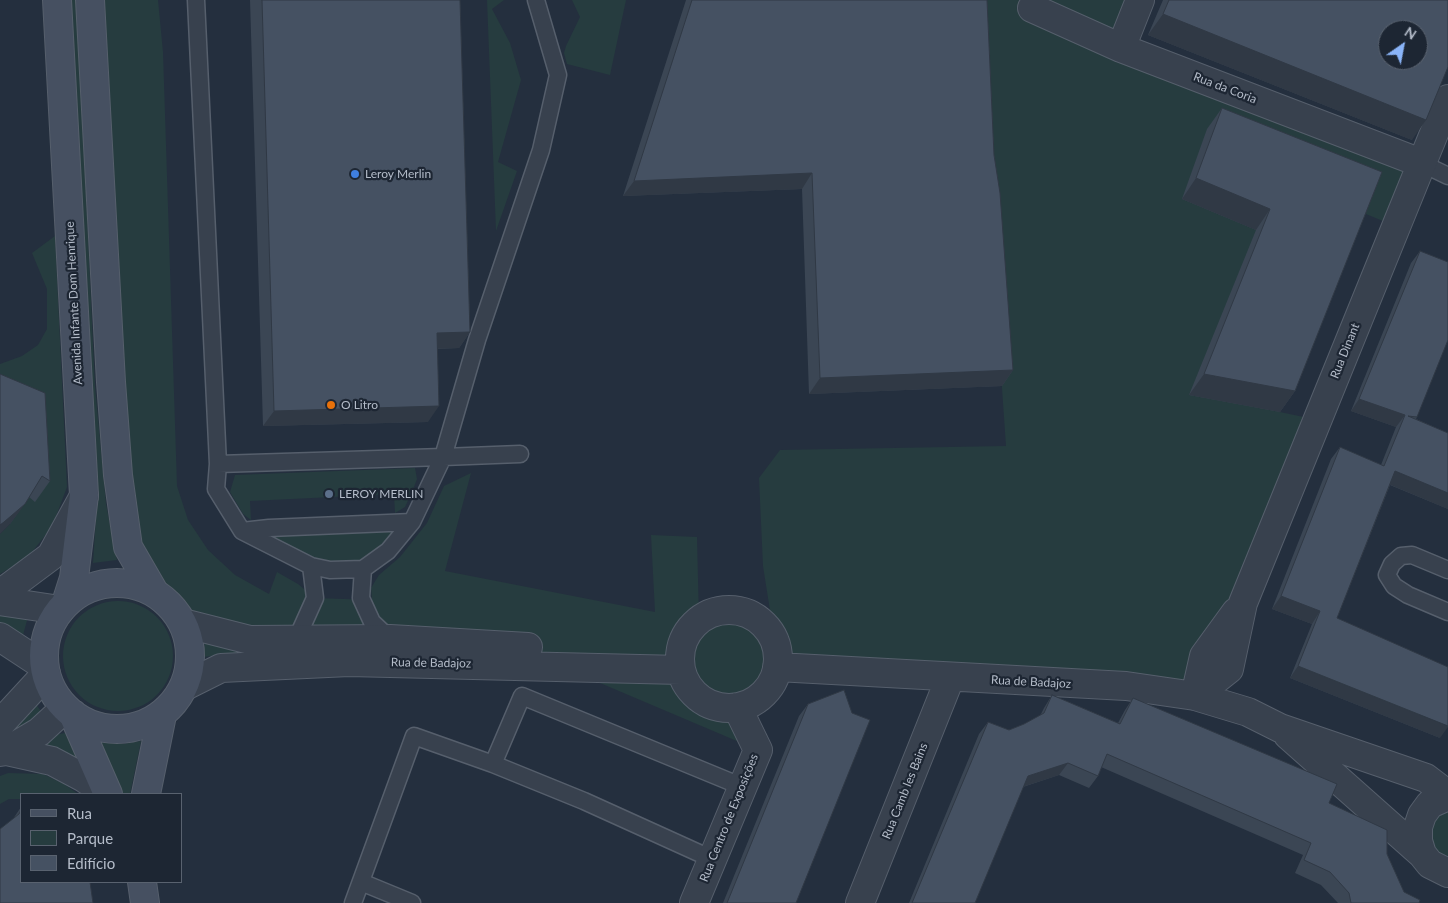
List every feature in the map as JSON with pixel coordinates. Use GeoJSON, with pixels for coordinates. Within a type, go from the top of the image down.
{"type":"FeatureCollection","features":[{"type":"Feature","properties":{"kind":"main road","name":"Avenida Infante Dom Henrique"},"geometry":{"type":"LineString","coordinates":[[57,0],[84,495],[74,578],[63,606]]}},
{"type":"Feature","properties":{"kind":"main road"},"geometry":{"type":"LineString","coordinates":[[90,0],[110,382],[118,475],[128,547],[154,592]]}},
{"type":"Feature","properties":{"kind":"main road"},"geometry":{"type":"LineString","coordinates":[[69,711],[89,724],[107,729],[121,729],[142,725],[162,715],[172,705],[185,686],[190,666],[191,651],[183,624],[170,606],[154,592],[140,586],[112,583],[82,592],[63,606],[47,632],[44,647],[45,670],[52,688],[69,711],[108,793]]}},
{"type":"Feature","properties":{"kind":"main road"},"geometry":{"type":"LineString","coordinates":[[146,793],[162,715]]}},
{"type":"Feature","properties":{"kind":"main road"},"geometry":{"type":"LineString","coordinates":[[142,883],[145,903]]}},
{"type":"Feature","properties":{"kind":"street"},"geometry":{"type":"LineString","coordinates":[[1121,48],[1140,0]]}},
{"type":"Feature","properties":{"kind":"street","name":"Rua da Coria"},"geometry":{"type":"LineString","coordinates":[[1032,8],[1121,48],[1421,163]]}},
{"type":"Feature","properties":{"kind":"street","name":"Rua Dinant"},"geometry":{"type":"LineString","coordinates":[[1195,696],[1204,656],[1243,603],[1448,100]]}},
{"type":"Feature","properties":{"kind":"street"},"geometry":{"type":"LineString","coordinates":[[0,594],[51,556],[84,495]]}},
{"type":"Feature","properties":{"kind":"street"},"geometry":{"type":"LineString","coordinates":[[0,601],[63,606]]}},
{"type":"Feature","properties":{"kind":"street"},"geometry":{"type":"LineString","coordinates":[[721,610],[738,610],[759,621],[771,635],[777,655],[777,667],[766,690],[749,703],[737,707],[720,707],[704,700],[689,688],[681,663],[682,642],[689,630],[699,620],[721,610]]}},
{"type":"Feature","properties":{"kind":"street"},"geometry":{"type":"LineString","coordinates":[[183,624],[241,639],[390,639],[681,663]]}},
{"type":"Feature","properties":{"kind":"street"},"geometry":{"type":"LineString","coordinates":[[0,637],[45,670],[1,718]]}},
{"type":"Feature","properties":{"kind":"street","name":"Rua de Badajoz"},"geometry":{"type":"LineString","coordinates":[[185,686],[221,668],[349,662],[681,663]]}},
{"type":"Feature","properties":{"kind":"street","name":"Rua de Badajoz"},"geometry":{"type":"LineString","coordinates":[[777,667],[950,678],[1126,686],[1195,696],[1248,712],[1280,728]]}},
{"type":"Feature","properties":{"kind":"street","name":"Rua Camb les Bains"},"geometry":{"type":"LineString","coordinates":[[860,903],[950,678]]}},
{"type":"Feature","properties":{"kind":"street","name":"Rua Centro de Exposições"},"geometry":{"type":"LineString","coordinates":[[694,903],[758,750],[737,707]]}},
{"type":"Feature","properties":{"kind":"street"},"geometry":{"type":"LineString","coordinates":[[3,751],[39,732],[69,711]]}},
{"type":"Feature","properties":{"kind":"street"},"geometry":{"type":"LineString","coordinates":[[1280,728],[1426,778],[1448,795],[1430,804],[1422,814],[1418,834],[1422,854]]}},
{"type":"Feature","properties":{"kind":"street"},"geometry":{"type":"LineString","coordinates":[[1280,728],[1422,854],[1430,864],[1448,872]]}},
{"type":"Feature","properties":{"kind":"street"},"geometry":{"type":"LineString","coordinates":[[3,751],[52,761],[84,778],[106,793]]}},
{"type":"Feature","properties":{"kind":"lane"},"geometry":{"type":"LineString","coordinates":[[196,0],[218,464],[216,489],[242,531],[311,566],[330,570],[363,569],[388,551],[412,522],[443,457],[478,340],[541,150],[558,75],[536,0]]}},
{"type":"Feature","properties":{"kind":"lane"},"geometry":{"type":"LineString","coordinates":[[1421,163],[1448,176]]}},
{"type":"Feature","properties":{"kind":"lane"},"geometry":{"type":"LineString","coordinates":[[218,464],[520,454]]}},
{"type":"Feature","properties":{"kind":"lane"},"geometry":{"type":"LineString","coordinates":[[242,531],[269,528],[412,522]]}},
{"type":"Feature","properties":{"kind":"lane"},"geometry":{"type":"LineString","coordinates":[[1448,570],[1412,555],[1401,556],[1392,564],[1387,575],[1394,586],[1408,595],[1448,612]]}},
{"type":"Feature","properties":{"kind":"lane"},"geometry":{"type":"LineString","coordinates":[[297,638],[315,598],[311,566]]}},
{"type":"Feature","properties":{"kind":"lane"},"geometry":{"type":"LineString","coordinates":[[363,569],[361,598],[372,622],[390,639]]}},
{"type":"Feature","properties":{"kind":"lane"},"geometry":{"type":"LineString","coordinates":[[493,764],[522,696],[743,787]]}},
{"type":"Feature","properties":{"kind":"lane"},"geometry":{"type":"LineString","coordinates":[[353,903],[414,736],[493,764],[584,801],[712,859]]}},
{"type":"Feature","properties":{"kind":"lane"},"geometry":{"type":"LineString","coordinates":[[361,882],[412,903]]}},
{"type":"Feature","properties":{"kind":"green space"},"geometry":{"type":"Polygon","coordinates":[[[67,0],[77,0],[95,386],[106,504],[117,560],[93,563],[97,503],[67,0]]]}},
{"type":"Feature","properties":{"kind":"green space"},"geometry":{"type":"Polygon","coordinates":[[[92,0],[158,0],[163,52],[177,486],[188,520],[208,550],[235,575],[269,594],[277,572],[298,584],[315,598],[372,600],[371,588],[379,575],[400,557],[427,523],[444,486],[471,473],[445,571],[655,612],[651,535],[697,537],[699,620],[689,630],[682,643],[680,656],[682,674],[696,695],[711,704],[728,708],[758,750],[560,666],[247,652],[203,657],[205,641],[183,623],[175,611],[154,592],[128,547],[92,0]]]}},
{"type":"Feature","properties":{"kind":"green space"},"geometry":{"type":"Polygon","coordinates":[[[487,0],[504,0],[492,9],[510,43],[521,80],[498,162],[517,171],[496,231],[487,0]]]}},
{"type":"Feature","properties":{"kind":"green space"},"geometry":{"type":"Polygon","coordinates":[[[572,0],[626,0],[610,75],[567,64],[564,53],[580,17],[572,0]]]}},
{"type":"Feature","properties":{"kind":"green space"},"geometry":{"type":"Polygon","coordinates":[[[975,0],[1140,0],[1121,47],[1421,163],[1395,226],[1361,212],[1280,412],[1318,420],[1195,696],[777,655],[763,566],[759,478],[780,450],[1006,446],[975,0]]]}},
{"type":"Feature","properties":{"kind":"green space"},"geometry":{"type":"Polygon","coordinates":[[[55,236],[67,487],[52,527],[28,557],[0,574],[0,534],[10,524],[28,496],[0,401],[0,364],[22,356],[38,345],[47,329],[47,289],[32,253],[55,236]]]}},
{"type":"Feature","properties":{"kind":"green space"},"geometry":{"type":"Polygon","coordinates":[[[415,468],[417,479],[412,492],[405,507],[395,513],[394,494],[250,501],[251,520],[243,514],[230,492],[235,475],[415,468]]]}},
{"type":"Feature","properties":{"kind":"green space"},"geometry":{"type":"Polygon","coordinates":[[[412,522],[363,569],[330,570],[242,531],[412,522]]]}},
{"type":"Feature","properties":{"kind":"green space"},"geometry":{"type":"Polygon","coordinates":[[[118,601],[139,606],[157,617],[168,635],[173,656],[168,677],[157,695],[139,706],[118,711],[97,706],[79,695],[68,677],[63,656],[68,635],[79,617],[97,606],[118,601]]]}},
{"type":"Feature","properties":{"kind":"green space"},"geometry":{"type":"Polygon","coordinates":[[[0,611],[29,613],[22,639],[0,624],[0,611]]]}},
{"type":"Feature","properties":{"kind":"green space"},"geometry":{"type":"Polygon","coordinates":[[[728,616],[745,619],[764,635],[768,642],[771,659],[768,676],[752,695],[745,699],[728,702],[711,699],[692,683],[688,676],[685,659],[688,642],[704,623],[711,619],[728,616]]]}},
{"type":"Feature","properties":{"kind":"green space"},"geometry":{"type":"Polygon","coordinates":[[[34,701],[44,716],[3,736],[34,701]]]}},
{"type":"Feature","properties":{"kind":"green space"},"geometry":{"type":"Polygon","coordinates":[[[65,733],[83,769],[23,748],[48,736],[65,733]]]}},
{"type":"Feature","properties":{"kind":"green space"},"geometry":{"type":"Polygon","coordinates":[[[141,741],[130,793],[121,793],[101,742],[123,744],[141,741]]]}},
{"type":"Feature","properties":{"kind":"green space"},"geometry":{"type":"Polygon","coordinates":[[[8,773],[43,774],[64,784],[77,793],[20,793],[20,799],[9,799],[0,804],[0,776],[8,773]]]}},
{"type":"Feature","properties":{"kind":"green space"},"geometry":{"type":"Polygon","coordinates":[[[1448,805],[1448,861],[1432,852],[1426,825],[1448,805]]]}},
{"type":"Feature","properties":{"kind":"building","name":"Leroy Merlin"},"geometry":{"type":"Polygon","coordinates":[[[262,0],[460,0],[470,332],[437,333],[439,406],[274,411],[262,0]]]}},
{"type":"Feature","properties":{"kind":"building"},"geometry":{"type":"Polygon","coordinates":[[[692,0],[987,0],[994,155],[1000,193],[1013,370],[820,378],[812,173],[634,181],[692,0]]]}},
{"type":"Feature","properties":{"kind":"building"},"geometry":{"type":"Polygon","coordinates":[[[1169,0],[1448,0],[1448,67],[1426,120],[1163,14],[1169,0]]]}},
{"type":"Feature","properties":{"kind":"building"},"geometry":{"type":"Polygon","coordinates":[[[1222,108],[1382,172],[1295,391],[1204,374],[1270,209],[1196,178],[1222,108]]]}},
{"type":"Feature","properties":{"kind":"building"},"geometry":{"type":"Polygon","coordinates":[[[1420,251],[1448,262],[1448,340],[1417,417],[1408,416],[1448,433],[1448,493],[1395,471],[1337,618],[1448,667],[1448,726],[1298,666],[1320,611],[1281,596],[1340,447],[1384,466],[1405,415],[1359,399],[1420,251]]]}},
{"type":"Feature","properties":{"kind":"building"},"geometry":{"type":"Polygon","coordinates":[[[0,374],[45,393],[50,481],[42,476],[25,504],[0,525],[0,374]]]}},
{"type":"Feature","properties":{"kind":"building"},"geometry":{"type":"Polygon","coordinates":[[[844,690],[852,713],[870,720],[796,903],[727,903],[808,704],[844,690]]]}},
{"type":"Feature","properties":{"kind":"building"},"geometry":{"type":"Polygon","coordinates":[[[1052,695],[1120,724],[1133,698],[1337,784],[1329,803],[1387,830],[1387,854],[1404,892],[1420,900],[1419,903],[1351,903],[1349,893],[1330,872],[1304,860],[1311,843],[1107,754],[1098,776],[1068,763],[1028,776],[975,903],[912,903],[988,722],[1009,730],[1024,724],[1044,713],[1052,695]]]}},
{"type":"Feature","properties":{"kind":"building"},"geometry":{"type":"Polygon","coordinates":[[[20,812],[20,883],[90,883],[93,903],[0,903],[0,829],[20,812]]]}},
{"type":"Feature","properties":{"kind":"place","name":"Leroy Merlin"},"geometry":{"type":"Point","coordinates":[355,174]}},
{"type":"Feature","properties":{"kind":"place","name":"O Litro"},"geometry":{"type":"Point","coordinates":[331,405]}},
{"type":"Feature","properties":{"kind":"place","name":"LEROY MERLIN"},"geometry":{"type":"Point","coordinates":[329,494]}}]}
